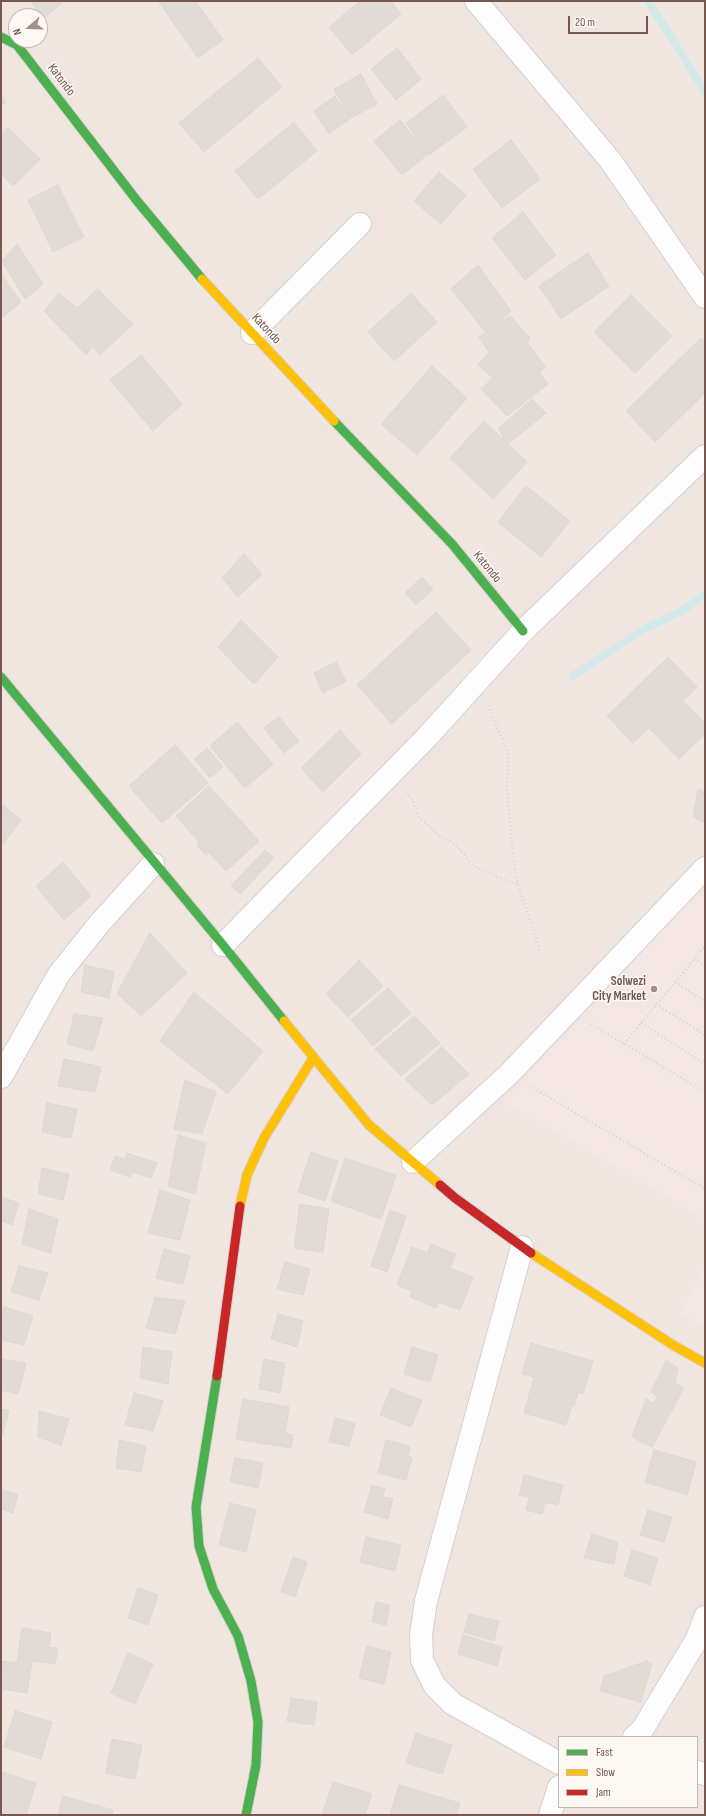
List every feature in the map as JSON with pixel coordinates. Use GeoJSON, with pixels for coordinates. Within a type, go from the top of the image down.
{"type":"FeatureCollection","features":[{"type":"Feature","properties":{"kind":"street"},"geometry":{"type":"LineString","coordinates":[[476,1],[610,160],[705,297]]}},
{"type":"Feature","properties":{"kind":"street","name":"Katondo"},"geometry":{"type":"LineString","coordinates":[[1,37],[17,45],[142,207],[199,276],[387,478],[452,544],[523,631]]}},
{"type":"Feature","properties":{"kind":"street"},"geometry":{"type":"LineString","coordinates":[[252,333],[360,224]]}},
{"type":"Feature","properties":{"kind":"street"},"geometry":{"type":"LineString","coordinates":[[223,945],[390,774],[523,631],[705,456]]}},
{"type":"Feature","properties":{"kind":"street"},"geometry":{"type":"LineString","coordinates":[[1,677],[154,864],[223,945],[313,1058],[369,1125],[455,1198],[522,1247],[673,1345],[705,1363]]}},
{"type":"Feature","properties":{"kind":"street"},"geometry":{"type":"LineString","coordinates":[[1,1077],[59,974],[98,924],[154,864]]}},
{"type":"Feature","properties":{"kind":"street"},"geometry":{"type":"LineString","coordinates":[[413,1162],[509,1074],[705,868]]}},
{"type":"Feature","properties":{"kind":"street"},"geometry":{"type":"LineString","coordinates":[[246,1815],[256,1765],[258,1722],[251,1681],[238,1636],[213,1590],[199,1546],[196,1507],[222,1351],[238,1215],[247,1175],[264,1138],[313,1058]]}},
{"type":"Feature","properties":{"kind":"street"},"geometry":{"type":"LineString","coordinates":[[522,1247],[426,1601],[421,1635],[422,1660],[434,1684],[453,1704],[558,1761]]}},
{"type":"Feature","properties":{"kind":"street"},"geometry":{"type":"LineString","coordinates":[[635,1736],[642,1730],[697,1640],[705,1617]]}},
{"type":"Feature","properties":{"kind":"street"},"geometry":{"type":"LineString","coordinates":[[550,1815],[558,1790]]}},
{"type":"Feature","properties":{"kind":"path"},"geometry":{"type":"LineString","coordinates":[[476,683],[486,695],[492,716],[508,752],[507,791],[513,855],[518,884],[540,951]]}},
{"type":"Feature","properties":{"kind":"path"},"geometry":{"type":"LineString","coordinates":[[390,774],[411,797],[419,817],[438,834],[456,845],[475,867],[518,884]]}},
{"type":"Feature","properties":{"kind":"path"},"geometry":{"type":"LineString","coordinates":[[624,1044],[705,946]]}},
{"type":"Feature","properties":{"kind":"path"},"geometry":{"type":"LineString","coordinates":[[694,959],[705,966]]}},
{"type":"Feature","properties":{"kind":"path"},"geometry":{"type":"LineString","coordinates":[[675,982],[705,1001]]}},
{"type":"Feature","properties":{"kind":"path"},"geometry":{"type":"LineString","coordinates":[[656,1004],[705,1035]]}},
{"type":"Feature","properties":{"kind":"path"},"geometry":{"type":"LineString","coordinates":[[569,1011],[705,1092]]}},
{"type":"Feature","properties":{"kind":"path"},"geometry":{"type":"LineString","coordinates":[[641,1023],[705,1064]]}},
{"type":"Feature","properties":{"kind":"path"},"geometry":{"type":"LineString","coordinates":[[509,1074],[705,1189]]}},
{"type":"Feature","properties":{"kind":"shaded area"},"geometry":{"type":"Polygon","coordinates":[[[1,1],[705,1],[705,1815],[1,1815],[1,1]]]}},
{"type":"Feature","properties":{"kind":"shaded area","name":"Solwezi City Market"},"geometry":{"type":"Polygon","coordinates":[[[705,877],[705,1219],[503,1101],[705,877]]]}},
{"type":"Feature","properties":{"kind":"shaded area"},"geometry":{"type":"Polygon","coordinates":[[[705,1265],[705,1328],[680,1313],[705,1265]]]}},
{"type":"Feature","properties":{"kind":"building"},"geometry":{"type":"Polygon","coordinates":[[[30,1],[64,1],[48,15],[48,8],[36,8],[30,1]]]}},
{"type":"Feature","properties":{"kind":"building"},"geometry":{"type":"Polygon","coordinates":[[[158,1],[195,1],[223,40],[198,58],[158,1]]]}},
{"type":"Feature","properties":{"kind":"building"},"geometry":{"type":"Polygon","coordinates":[[[360,1],[391,1],[401,14],[352,55],[329,27],[360,1]]]}},
{"type":"Feature","properties":{"kind":"building"},"geometry":{"type":"Polygon","coordinates":[[[397,48],[421,79],[396,100],[371,69],[397,48]]]}},
{"type":"Feature","properties":{"kind":"building"},"geometry":{"type":"Polygon","coordinates":[[[258,58],[282,87],[204,152],[179,123],[258,58]]]}},
{"type":"Feature","properties":{"kind":"building"},"geometry":{"type":"Polygon","coordinates":[[[361,74],[377,104],[351,118],[334,89],[361,74]]]}},
{"type":"Feature","properties":{"kind":"building"},"geometry":{"type":"Polygon","coordinates":[[[1,95],[6,102],[1,106],[1,95]]]}},
{"type":"Feature","properties":{"kind":"building"},"geometry":{"type":"Polygon","coordinates":[[[443,95],[467,127],[429,155],[406,123],[443,95]]]}},
{"type":"Feature","properties":{"kind":"building"},"geometry":{"type":"Polygon","coordinates":[[[335,96],[351,118],[329,134],[314,111],[335,96]]]}},
{"type":"Feature","properties":{"kind":"building"},"geometry":{"type":"Polygon","coordinates":[[[400,120],[428,154],[402,175],[374,141],[400,120]]]}},
{"type":"Feature","properties":{"kind":"building"},"geometry":{"type":"Polygon","coordinates":[[[294,122],[317,151],[258,199],[235,171],[294,122]]]}},
{"type":"Feature","properties":{"kind":"building"},"geometry":{"type":"Polygon","coordinates":[[[8,127],[40,159],[13,186],[1,173],[1,135],[8,127]]]}},
{"type":"Feature","properties":{"kind":"building"},"geometry":{"type":"Polygon","coordinates":[[[511,140],[540,179],[502,208],[473,169],[511,140]]]}},
{"type":"Feature","properties":{"kind":"building"},"geometry":{"type":"Polygon","coordinates":[[[439,172],[466,195],[441,224],[414,201],[439,172]]]}},
{"type":"Feature","properties":{"kind":"building"},"geometry":{"type":"Polygon","coordinates":[[[58,185],[84,237],[53,252],[28,200],[58,185]]]}},
{"type":"Feature","properties":{"kind":"building"},"geometry":{"type":"Polygon","coordinates":[[[523,212],[556,255],[525,280],[492,238],[523,212]]]}},
{"type":"Feature","properties":{"kind":"building"},"geometry":{"type":"Polygon","coordinates":[[[17,244],[43,284],[25,299],[2,261],[17,244]]]}},
{"type":"Feature","properties":{"kind":"building"},"geometry":{"type":"Polygon","coordinates":[[[588,253],[609,286],[561,319],[539,286],[588,253]]]}},
{"type":"Feature","properties":{"kind":"building"},"geometry":{"type":"Polygon","coordinates":[[[478,265],[511,311],[486,333],[451,289],[478,265]]]}},
{"type":"Feature","properties":{"kind":"building"},"geometry":{"type":"Polygon","coordinates":[[[1,274],[21,302],[1,319],[1,274]]]}},
{"type":"Feature","properties":{"kind":"building"},"geometry":{"type":"Polygon","coordinates":[[[98,289],[133,324],[100,355],[92,347],[86,355],[44,311],[59,293],[77,308],[98,289]]]}},
{"type":"Feature","properties":{"kind":"building"},"geometry":{"type":"Polygon","coordinates":[[[411,293],[437,322],[394,361],[368,332],[411,293]]]}},
{"type":"Feature","properties":{"kind":"building"},"geometry":{"type":"Polygon","coordinates":[[[631,295],[672,336],[635,373],[594,332],[631,295]]]}},
{"type":"Feature","properties":{"kind":"building"},"geometry":{"type":"Polygon","coordinates":[[[510,316],[530,338],[527,343],[545,366],[540,373],[548,384],[507,416],[481,389],[493,378],[478,365],[489,352],[479,337],[510,316]]]}},
{"type":"Feature","properties":{"kind":"building"},"geometry":{"type":"Polygon","coordinates":[[[701,338],[705,342],[705,393],[655,442],[626,411],[701,338]]]}},
{"type":"Feature","properties":{"kind":"building"},"geometry":{"type":"Polygon","coordinates":[[[141,355],[182,404],[153,431],[110,380],[141,355]]]}},
{"type":"Feature","properties":{"kind":"building"},"geometry":{"type":"Polygon","coordinates":[[[432,366],[467,398],[417,455],[381,424],[432,366]]]}},
{"type":"Feature","properties":{"kind":"building"},"geometry":{"type":"Polygon","coordinates":[[[532,399],[546,413],[506,445],[499,428],[532,399]]]}},
{"type":"Feature","properties":{"kind":"building"},"geometry":{"type":"Polygon","coordinates":[[[484,421],[527,462],[493,499],[450,458],[484,421]]]}},
{"type":"Feature","properties":{"kind":"building"},"geometry":{"type":"Polygon","coordinates":[[[526,486],[570,521],[541,557],[498,522],[526,486]]]}},
{"type":"Feature","properties":{"kind":"building"},"geometry":{"type":"Polygon","coordinates":[[[244,554],[262,574],[238,597],[222,578],[244,554]]]}},
{"type":"Feature","properties":{"kind":"building"},"geometry":{"type":"Polygon","coordinates":[[[422,577],[433,589],[416,605],[405,593],[422,577]]]}},
{"type":"Feature","properties":{"kind":"building"},"geometry":{"type":"Polygon","coordinates":[[[436,612],[471,650],[392,724],[357,685],[436,612]]]}},
{"type":"Feature","properties":{"kind":"building"},"geometry":{"type":"Polygon","coordinates":[[[241,620],[278,657],[254,684],[218,647],[241,620]]]}},
{"type":"Feature","properties":{"kind":"building"},"geometry":{"type":"Polygon","coordinates":[[[668,657],[697,687],[683,701],[705,723],[705,734],[679,759],[649,728],[633,743],[607,716],[668,657]]]}},
{"type":"Feature","properties":{"kind":"building"},"geometry":{"type":"Polygon","coordinates":[[[336,662],[346,681],[323,693],[314,673],[336,662]]]}},
{"type":"Feature","properties":{"kind":"building"},"geometry":{"type":"Polygon","coordinates":[[[279,717],[299,741],[284,753],[264,728],[279,717]]]}},
{"type":"Feature","properties":{"kind":"building"},"geometry":{"type":"Polygon","coordinates":[[[237,722],[273,764],[245,788],[210,746],[237,722]]]}},
{"type":"Feature","properties":{"kind":"building"},"geometry":{"type":"Polygon","coordinates":[[[340,730],[361,754],[323,792],[301,768],[340,730]]]}},
{"type":"Feature","properties":{"kind":"building"},"geometry":{"type":"Polygon","coordinates":[[[175,745],[208,783],[162,823],[129,786],[175,745]]]}},
{"type":"Feature","properties":{"kind":"building"},"geometry":{"type":"Polygon","coordinates":[[[207,748],[223,767],[210,778],[194,759],[207,748]]]}},
{"type":"Feature","properties":{"kind":"building"},"geometry":{"type":"Polygon","coordinates":[[[209,786],[259,841],[226,871],[209,853],[206,855],[197,845],[199,842],[176,816],[209,786]]]}},
{"type":"Feature","properties":{"kind":"building"},"geometry":{"type":"Polygon","coordinates":[[[698,790],[705,791],[705,823],[693,817],[698,790]]]}},
{"type":"Feature","properties":{"kind":"building"},"geometry":{"type":"Polygon","coordinates":[[[1,803],[21,820],[1,846],[1,803]]]}},
{"type":"Feature","properties":{"kind":"building"},"geometry":{"type":"Polygon","coordinates":[[[265,850],[274,858],[240,894],[231,886],[265,850]]]}},
{"type":"Feature","properties":{"kind":"building"},"geometry":{"type":"Polygon","coordinates":[[[63,862],[91,896],[64,920],[36,886],[63,862]]]}},
{"type":"Feature","properties":{"kind":"building"},"geometry":{"type":"Polygon","coordinates":[[[150,933],[187,973],[141,1016],[117,993],[150,933]]]}},
{"type":"Feature","properties":{"kind":"building"},"geometry":{"type":"Polygon","coordinates":[[[359,960],[383,986],[348,1017],[326,994],[359,960]]]}},
{"type":"Feature","properties":{"kind":"building"},"geometry":{"type":"Polygon","coordinates":[[[85,965],[114,972],[109,998],[81,992],[85,965]]]}},
{"type":"Feature","properties":{"kind":"building"},"geometry":{"type":"Polygon","coordinates":[[[388,988],[411,1013],[373,1046],[351,1020],[388,988]]]}},
{"type":"Feature","properties":{"kind":"building"},"geometry":{"type":"Polygon","coordinates":[[[194,992],[263,1051],[228,1094],[160,1041],[194,992]]]}},
{"type":"Feature","properties":{"kind":"building"},"geometry":{"type":"Polygon","coordinates":[[[74,1014],[103,1018],[93,1051],[67,1044],[74,1014]]]}},
{"type":"Feature","properties":{"kind":"building"},"geometry":{"type":"Polygon","coordinates":[[[414,1016],[440,1043],[401,1076],[375,1049],[414,1016]]]}},
{"type":"Feature","properties":{"kind":"building"},"geometry":{"type":"Polygon","coordinates":[[[442,1047],[469,1074],[432,1105],[405,1079],[442,1047]]]}},
{"type":"Feature","properties":{"kind":"building"},"geometry":{"type":"Polygon","coordinates":[[[64,1059],[101,1067],[95,1092],[58,1086],[64,1059]]]}},
{"type":"Feature","properties":{"kind":"building"},"geometry":{"type":"Polygon","coordinates":[[[185,1080],[216,1092],[202,1134],[174,1129],[185,1080]]]}},
{"type":"Feature","properties":{"kind":"building"},"geometry":{"type":"Polygon","coordinates":[[[47,1103],[77,1109],[71,1138],[42,1132],[47,1103]]]}},
{"type":"Feature","properties":{"kind":"building"},"geometry":{"type":"Polygon","coordinates":[[[178,1135],[206,1143],[195,1194],[168,1186],[178,1135]]]}},
{"type":"Feature","properties":{"kind":"building"},"geometry":{"type":"Polygon","coordinates":[[[311,1152],[338,1161],[325,1201],[298,1192],[311,1152]]]}},
{"type":"Feature","properties":{"kind":"building"},"geometry":{"type":"Polygon","coordinates":[[[127,1153],[157,1163],[151,1178],[132,1172],[130,1177],[110,1170],[115,1156],[125,1159],[127,1153]]]}},
{"type":"Feature","properties":{"kind":"building"},"geometry":{"type":"Polygon","coordinates":[[[345,1158],[396,1175],[381,1219],[331,1201],[345,1158]]]}},
{"type":"Feature","properties":{"kind":"building"},"geometry":{"type":"Polygon","coordinates":[[[42,1168],[69,1174],[63,1200],[38,1194],[42,1168]]]}},
{"type":"Feature","properties":{"kind":"building"},"geometry":{"type":"Polygon","coordinates":[[[160,1190],[190,1200],[180,1240],[148,1233],[160,1190]]]}},
{"type":"Feature","properties":{"kind":"building"},"geometry":{"type":"Polygon","coordinates":[[[1,1197],[19,1203],[12,1225],[1,1220],[1,1197]]]}},
{"type":"Feature","properties":{"kind":"building"},"geometry":{"type":"Polygon","coordinates":[[[300,1204],[329,1209],[323,1252],[294,1248],[300,1204]]]}},
{"type":"Feature","properties":{"kind":"building"},"geometry":{"type":"Polygon","coordinates":[[[29,1209],[58,1219],[51,1253],[22,1244],[29,1209]]]}},
{"type":"Feature","properties":{"kind":"building"},"geometry":{"type":"Polygon","coordinates":[[[390,1210],[406,1216],[387,1272],[371,1266],[390,1210]]]}},
{"type":"Feature","properties":{"kind":"building"},"geometry":{"type":"Polygon","coordinates":[[[431,1244],[456,1254],[450,1268],[473,1277],[460,1310],[439,1302],[436,1308],[410,1297],[412,1291],[397,1285],[412,1247],[428,1253],[431,1244]]]}},
{"type":"Feature","properties":{"kind":"building"},"geometry":{"type":"Polygon","coordinates":[[[164,1249],[190,1256],[183,1284],[156,1278],[164,1249]]]}},
{"type":"Feature","properties":{"kind":"building"},"geometry":{"type":"Polygon","coordinates":[[[285,1262],[310,1269],[303,1295],[277,1289],[285,1262]]]}},
{"type":"Feature","properties":{"kind":"building"},"geometry":{"type":"Polygon","coordinates":[[[19,1266],[48,1273],[39,1300],[11,1292],[19,1266]]]}},
{"type":"Feature","properties":{"kind":"building"},"geometry":{"type":"Polygon","coordinates":[[[155,1297],[185,1301],[175,1334],[146,1328],[155,1297]]]}},
{"type":"Feature","properties":{"kind":"building"},"geometry":{"type":"Polygon","coordinates":[[[4,1307],[33,1316],[24,1345],[1,1340],[1,1320],[4,1307]]]}},
{"type":"Feature","properties":{"kind":"building"},"geometry":{"type":"Polygon","coordinates":[[[278,1314],[303,1321],[297,1347],[271,1339],[278,1314]]]}},
{"type":"Feature","properties":{"kind":"building"},"geometry":{"type":"Polygon","coordinates":[[[531,1343],[593,1361],[583,1394],[578,1393],[574,1406],[572,1405],[566,1425],[524,1413],[534,1377],[522,1374],[531,1343]]]}},
{"type":"Feature","properties":{"kind":"building"},"geometry":{"type":"Polygon","coordinates":[[[143,1347],[172,1352],[168,1384],[140,1378],[143,1347]]]}},
{"type":"Feature","properties":{"kind":"building"},"geometry":{"type":"Polygon","coordinates":[[[412,1347],[438,1355],[430,1382],[404,1374],[412,1347]]]}},
{"type":"Feature","properties":{"kind":"building"},"geometry":{"type":"Polygon","coordinates":[[[1,1359],[26,1363],[18,1394],[1,1390],[1,1359]]]}},
{"type":"Feature","properties":{"kind":"building"},"geometry":{"type":"Polygon","coordinates":[[[264,1359],[285,1363],[280,1393],[259,1389],[264,1359]]]}},
{"type":"Feature","properties":{"kind":"building"},"geometry":{"type":"Polygon","coordinates":[[[666,1361],[678,1368],[675,1383],[684,1388],[652,1447],[632,1437],[646,1399],[654,1403],[657,1397],[651,1392],[666,1361]]]}},
{"type":"Feature","properties":{"kind":"building"},"geometry":{"type":"Polygon","coordinates":[[[391,1388],[422,1400],[411,1427],[380,1415],[391,1388]]]}},
{"type":"Feature","properties":{"kind":"building"},"geometry":{"type":"Polygon","coordinates":[[[134,1393],[163,1401],[153,1431],[125,1425],[134,1393]]]}},
{"type":"Feature","properties":{"kind":"building"},"geometry":{"type":"Polygon","coordinates":[[[243,1399],[289,1407],[285,1433],[293,1435],[291,1448],[236,1439],[243,1399]]]}},
{"type":"Feature","properties":{"kind":"building"},"geometry":{"type":"Polygon","coordinates":[[[1,1409],[9,1410],[3,1434],[1,1433],[1,1409]]]}},
{"type":"Feature","properties":{"kind":"building"},"geometry":{"type":"Polygon","coordinates":[[[39,1411],[69,1419],[61,1445],[38,1437],[39,1411]]]}},
{"type":"Feature","properties":{"kind":"building"},"geometry":{"type":"Polygon","coordinates":[[[335,1418],[355,1423],[349,1446],[329,1442],[335,1418]]]}},
{"type":"Feature","properties":{"kind":"building"},"geometry":{"type":"Polygon","coordinates":[[[119,1440],[146,1446],[141,1472],[116,1468],[119,1440]]]}},
{"type":"Feature","properties":{"kind":"building"},"geometry":{"type":"Polygon","coordinates":[[[386,1440],[410,1446],[408,1456],[412,1458],[406,1480],[378,1473],[386,1440]]]}},
{"type":"Feature","properties":{"kind":"building"},"geometry":{"type":"Polygon","coordinates":[[[654,1450],[696,1462],[687,1495],[645,1482],[654,1450]]]}},
{"type":"Feature","properties":{"kind":"building"},"geometry":{"type":"Polygon","coordinates":[[[235,1458],[263,1463],[258,1488],[230,1482],[235,1458]]]}},
{"type":"Feature","properties":{"kind":"building"},"geometry":{"type":"Polygon","coordinates":[[[524,1475],[563,1485],[558,1505],[545,1502],[542,1514],[526,1510],[529,1497],[519,1495],[524,1475]]]}},
{"type":"Feature","properties":{"kind":"building"},"geometry":{"type":"Polygon","coordinates":[[[372,1485],[385,1489],[383,1497],[393,1499],[388,1519],[364,1512],[372,1485]]]}},
{"type":"Feature","properties":{"kind":"building"},"geometry":{"type":"Polygon","coordinates":[[[1,1490],[18,1494],[13,1513],[1,1509],[1,1490]]]}},
{"type":"Feature","properties":{"kind":"building"},"geometry":{"type":"Polygon","coordinates":[[[230,1503],[256,1510],[246,1552],[219,1545],[230,1503]]]}},
{"type":"Feature","properties":{"kind":"building"},"geometry":{"type":"Polygon","coordinates":[[[648,1510],[672,1517],[664,1542],[640,1535],[648,1510]]]}},
{"type":"Feature","properties":{"kind":"building"},"geometry":{"type":"Polygon","coordinates":[[[592,1534],[618,1542],[614,1564],[584,1558],[592,1534]]]}},
{"type":"Feature","properties":{"kind":"building"},"geometry":{"type":"Polygon","coordinates":[[[366,1537],[401,1545],[395,1571],[360,1562],[366,1537]]]}},
{"type":"Feature","properties":{"kind":"building"},"geometry":{"type":"Polygon","coordinates":[[[632,1550],[658,1558],[650,1585],[624,1576],[632,1550]]]}},
{"type":"Feature","properties":{"kind":"building"},"geometry":{"type":"Polygon","coordinates":[[[293,1557],[307,1562],[295,1597],[281,1592],[293,1557]]]}},
{"type":"Feature","properties":{"kind":"building"},"geometry":{"type":"Polygon","coordinates":[[[138,1588],[158,1595],[148,1625],[128,1618],[138,1588]]]}},
{"type":"Feature","properties":{"kind":"building"},"geometry":{"type":"Polygon","coordinates":[[[376,1602],[390,1605],[386,1625],[372,1622],[376,1602]]]}},
{"type":"Feature","properties":{"kind":"building"},"geometry":{"type":"Polygon","coordinates":[[[469,1614],[499,1621],[494,1641],[464,1632],[469,1614]]]}},
{"type":"Feature","properties":{"kind":"building"},"geometry":{"type":"Polygon","coordinates":[[[22,1628],[51,1633],[49,1647],[58,1648],[55,1664],[32,1661],[27,1693],[1,1689],[2,1661],[17,1663],[22,1628]]]}},
{"type":"Feature","properties":{"kind":"building"},"geometry":{"type":"Polygon","coordinates":[[[463,1635],[502,1647],[497,1666],[458,1654],[463,1635]]]}},
{"type":"Feature","properties":{"kind":"building"},"geometry":{"type":"Polygon","coordinates":[[[367,1646],[391,1652],[384,1684],[359,1678],[367,1646]]]}},
{"type":"Feature","properties":{"kind":"building"},"geometry":{"type":"Polygon","coordinates":[[[128,1653],[153,1664],[135,1704],[111,1693],[128,1653]]]}},
{"type":"Feature","properties":{"kind":"building"},"geometry":{"type":"Polygon","coordinates":[[[647,1661],[652,1664],[641,1702],[600,1691],[604,1676],[647,1661]]]}},
{"type":"Feature","properties":{"kind":"building"},"geometry":{"type":"Polygon","coordinates":[[[291,1698],[317,1702],[314,1725],[287,1721],[291,1698]]]}},
{"type":"Feature","properties":{"kind":"building"},"geometry":{"type":"Polygon","coordinates":[[[15,1711],[52,1722],[41,1759],[4,1747],[15,1711]]]}},
{"type":"Feature","properties":{"kind":"building"},"geometry":{"type":"Polygon","coordinates":[[[416,1733],[452,1745],[442,1774],[406,1763],[416,1733]]]}},
{"type":"Feature","properties":{"kind":"building"},"geometry":{"type":"Polygon","coordinates":[[[112,1739],[142,1745],[135,1779],[106,1773],[112,1739]]]}},
{"type":"Feature","properties":{"kind":"building"},"geometry":{"type":"Polygon","coordinates":[[[3,1772],[36,1783],[26,1815],[1,1815],[1,1778],[3,1772]]]}},
{"type":"Feature","properties":{"kind":"building"},"geometry":{"type":"Polygon","coordinates":[[[333,1782],[372,1794],[365,1815],[322,1815],[333,1782]]]}},
{"type":"Feature","properties":{"kind":"building"},"geometry":{"type":"Polygon","coordinates":[[[399,1785],[460,1803],[456,1815],[390,1815],[399,1785]]]}},
{"type":"Feature","properties":{"kind":"building"},"geometry":{"type":"Polygon","coordinates":[[[63,1796],[113,1810],[112,1815],[58,1815],[63,1796]]]}},
{"type":"Feature","properties":{"kind":"waterway"},"geometry":{"type":"LineString","coordinates":[[648,1],[705,91]]}},
{"type":"Feature","properties":{"kind":"waterway"},"geometry":{"type":"LineString","coordinates":[[573,676],[644,629],[680,612],[705,594]]}},
{"type":"Feature","properties":{"kind":"traffic: fast"},"geometry":{"type":"LineString","coordinates":[[1,37],[17,45],[138,202],[202,279]]}},
{"type":"Feature","properties":{"kind":"traffic: fast"},"geometry":{"type":"LineString","coordinates":[[334,421],[452,544],[523,631]]}},
{"type":"Feature","properties":{"kind":"traffic: fast"},"geometry":{"type":"LineString","coordinates":[[1,677],[284,1021]]}},
{"type":"Feature","properties":{"kind":"traffic: fast"},"geometry":{"type":"LineString","coordinates":[[217,1376],[196,1507],[199,1546],[213,1589],[238,1636],[251,1681],[258,1722],[256,1765],[246,1815]]}},
{"type":"Feature","properties":{"kind":"traffic: slow"},"geometry":{"type":"LineString","coordinates":[[202,279],[334,421]]}},
{"type":"Feature","properties":{"kind":"traffic: slow"},"geometry":{"type":"LineString","coordinates":[[284,1021],[369,1125],[440,1185]]}},
{"type":"Feature","properties":{"kind":"traffic: slow"},"geometry":{"type":"LineString","coordinates":[[240,1206],[247,1175],[264,1138],[313,1058]]}},
{"type":"Feature","properties":{"kind":"traffic: slow"},"geometry":{"type":"LineString","coordinates":[[531,1253],[673,1345],[705,1363]]}},
{"type":"Feature","properties":{"kind":"traffic: jam"},"geometry":{"type":"LineString","coordinates":[[440,1185],[455,1198],[531,1253]]}},
{"type":"Feature","properties":{"kind":"traffic: jam"},"geometry":{"type":"LineString","coordinates":[[217,1376],[240,1206]]}},
{"type":"Feature","properties":{"kind":"place","name":"Solwezi City Market"},"geometry":{"type":"Point","coordinates":[654,989]}}]}
